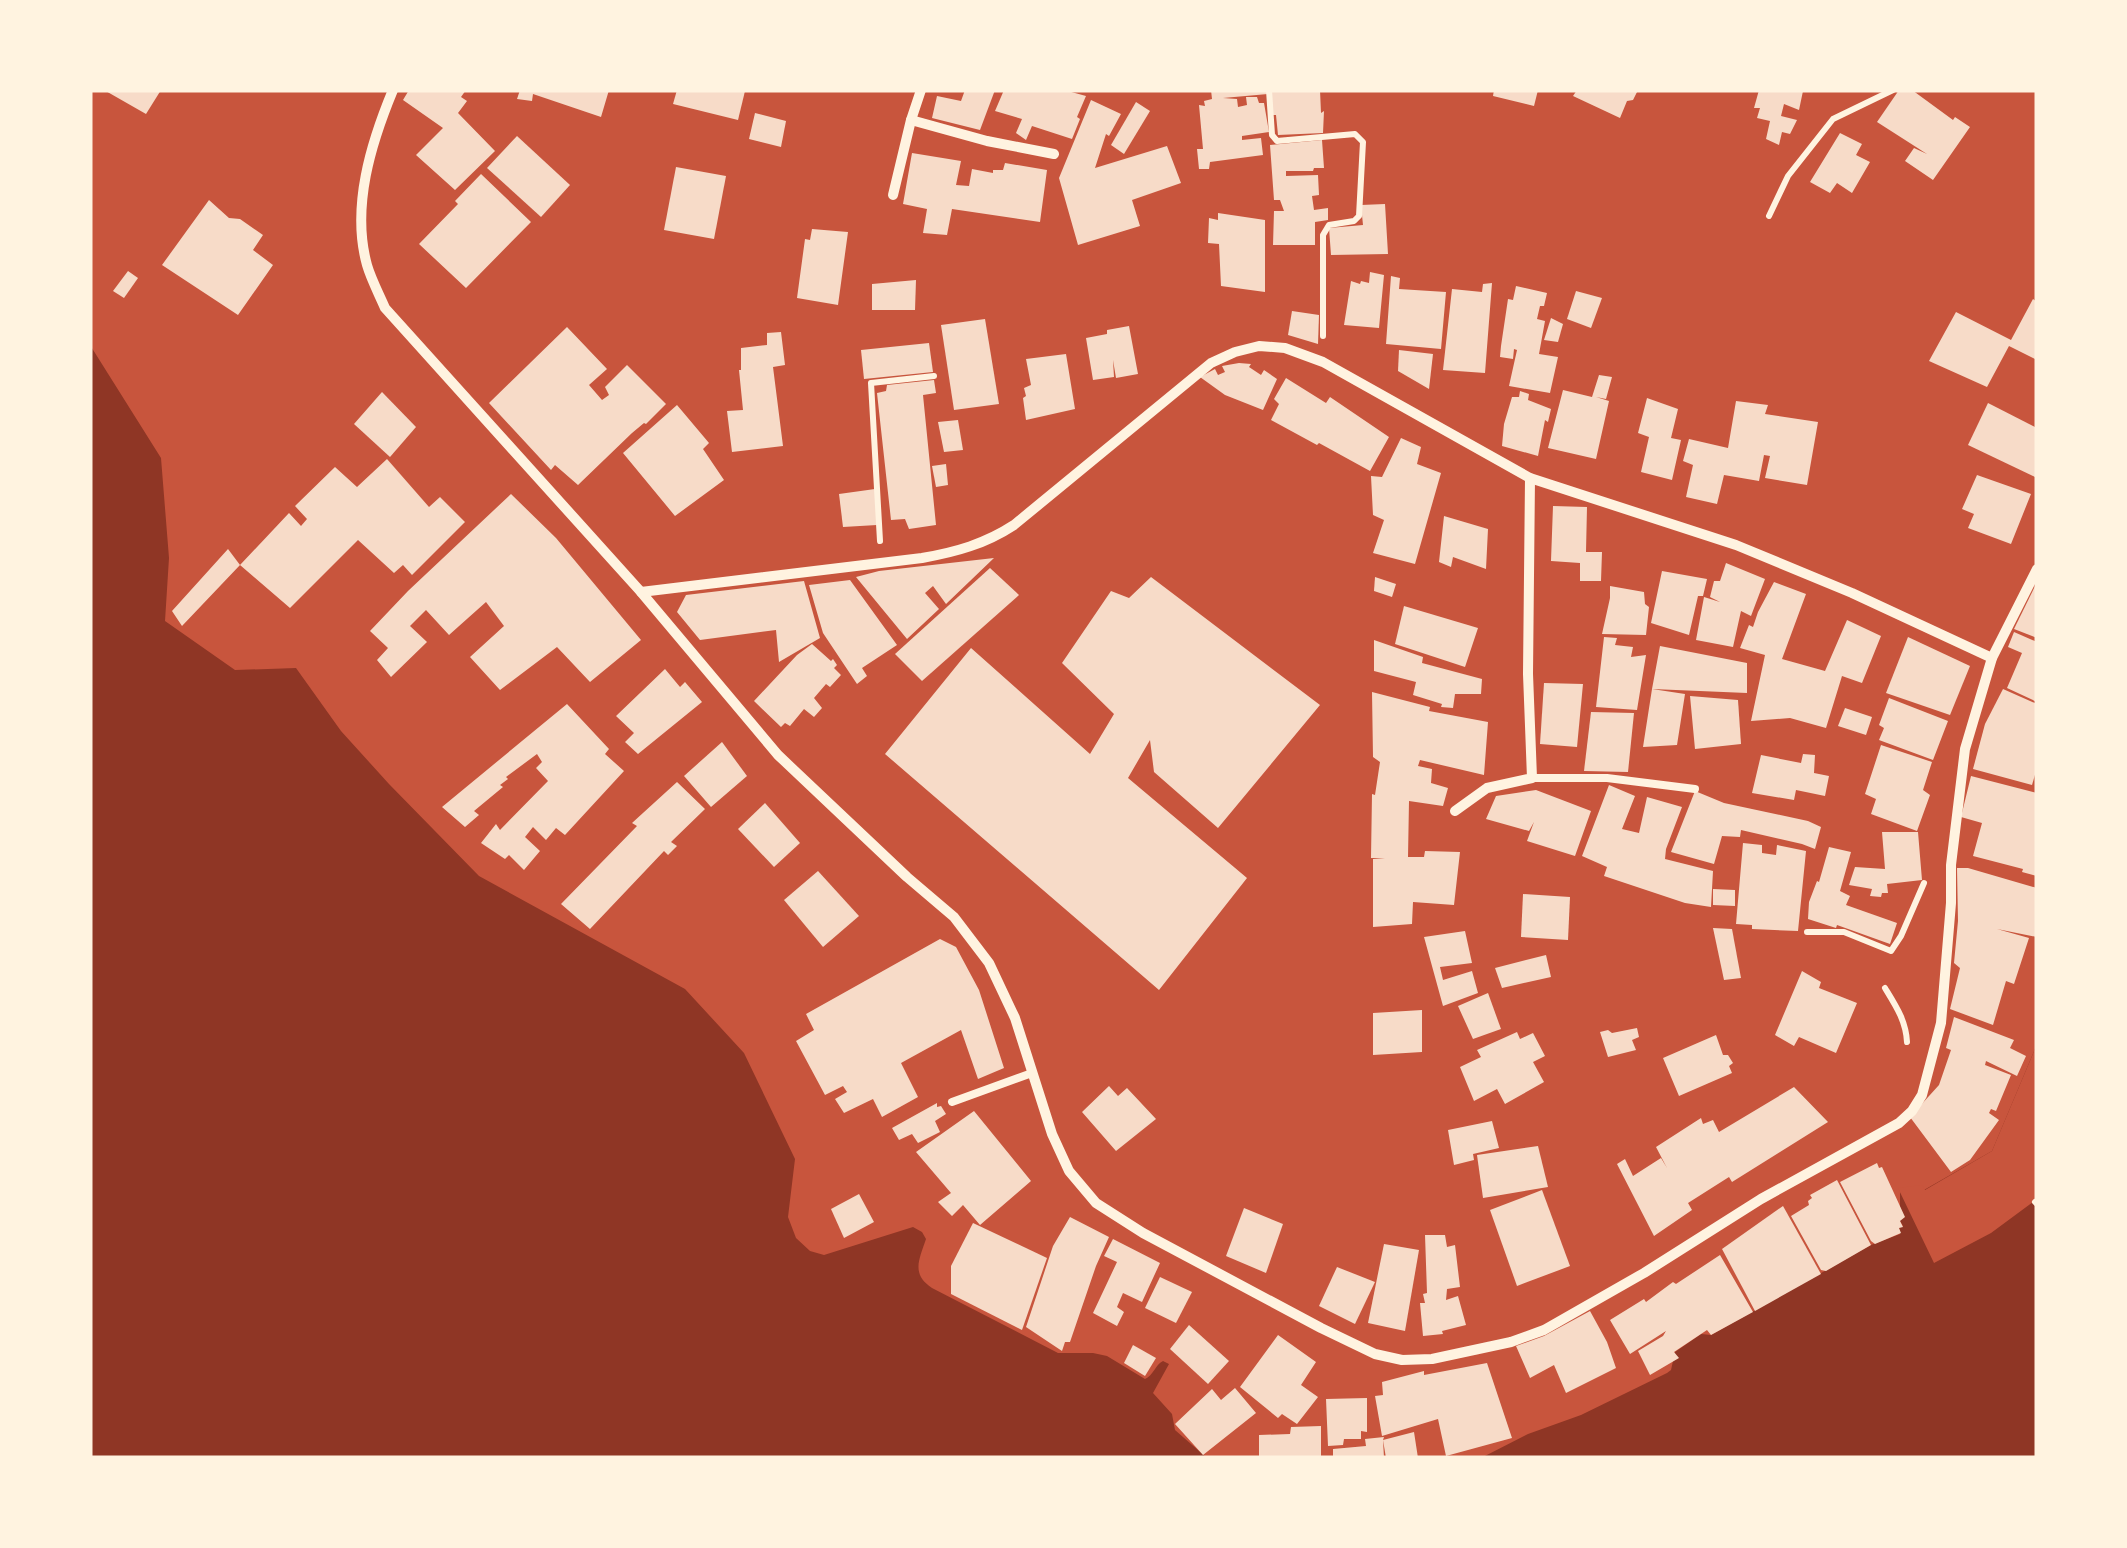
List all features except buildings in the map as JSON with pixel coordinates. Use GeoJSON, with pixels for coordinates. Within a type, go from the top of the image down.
{"type":"FeatureCollection","features":[{"type":"Feature","properties":{"kind":"street"},"geometry":{"type":"LineString","coordinates":[[394,90],[379,126],[363,192],[361,226],[367,266],[385,308],[641,592],[778,756],[954,918],[989,963],[1015,1018],[1052,1134],[1068,1171],[1096,1203],[1143,1234],[1375,1354],[1402,1360],[1432,1359],[1511,1342],[1544,1330],[1760,1199],[1900,1123],[1912,1111],[1922,1095],[1942,1024],[1951,865],[1965,749],[1992,658],[2037,569]]}},
{"type":"Feature","properties":{"kind":"street"},"geometry":{"type":"LineString","coordinates":[[893,194],[921,90]]}},
{"type":"Feature","properties":{"kind":"street"},"geometry":{"type":"LineString","coordinates":[[911,120],[1054,154]]}},
{"type":"Feature","properties":{"kind":"street"},"geometry":{"type":"LineString","coordinates":[[641,592],[956,552],[992,539],[1212,363],[1259,346],[1285,348],[1323,362],[1530,478],[1736,545],[1992,658]]}},
{"type":"Feature","properties":{"kind":"street"},"geometry":{"type":"LineString","coordinates":[[1454,811],[1486,788],[1532,778],[1528,674],[1530,478]]}},
{"type":"Feature","properties":{"kind":"lane"},"geometry":{"type":"LineString","coordinates":[[1532,778],[1607,778],[1695,789]]}},
{"type":"Feature","properties":{"kind":"lane"},"geometry":{"type":"LineString","coordinates":[[952,1102],[1032,1073]]}},
{"type":"Feature","properties":{"kind":"path"},"geometry":{"type":"LineString","coordinates":[[1269,90],[1272,135],[1277,140],[1355,134],[1363,142],[1359,216],[1354,221],[1329,225],[1322,236],[1323,362]]}},
{"type":"Feature","properties":{"kind":"path"},"geometry":{"type":"LineString","coordinates":[[1769,216],[1788,176],[1832,119],[1893,90]]}},
{"type":"Feature","properties":{"kind":"path"},"geometry":{"type":"LineString","coordinates":[[880,563],[871,382],[934,376]]}},
{"type":"Feature","properties":{"kind":"path"},"geometry":{"type":"LineString","coordinates":[[1807,932],[1844,932],[1891,952],[1930,870],[1951,865]]}},
{"type":"Feature","properties":{"kind":"path"},"geometry":{"type":"LineString","coordinates":[[1885,988],[1906,1028],[1907,1048]]}},
{"type":"Feature","properties":{"kind":"shaded area"},"geometry":{"type":"Polygon","coordinates":[[[90,345],[161,458],[169,558],[165,621],[235,670],[296,668],[341,731],[479,876],[685,989],[744,1053],[795,1159],[788,1217],[796,1238],[810,1251],[824,1255],[913,1227],[926,1239],[919,1272],[932,1288],[1058,1353],[1107,1356],[1145,1379],[1163,1361],[1169,1364],[1153,1393],[1172,1414],[1175,1430],[1207,1458],[90,1458],[90,345]]]}},
{"type":"Feature","properties":{"kind":"shaded area"},"geometry":{"type":"Polygon","coordinates":[[[2037,1044],[2037,1458],[1481,1458],[1667,1373],[1675,1352],[1701,1334],[1711,1335],[1871,1245],[1900,1234],[1900,1192],[1924,1190],[1992,1151],[2037,1044]]]}},
{"type":"Feature","properties":{"kind":"pier"},"geometry":{"type":"Polygon","coordinates":[[[2037,1044],[2037,1199],[1991,1233],[1934,1263],[1898,1188],[1922,1185],[1925,1190],[1992,1151],[2037,1044]]]}}]}
